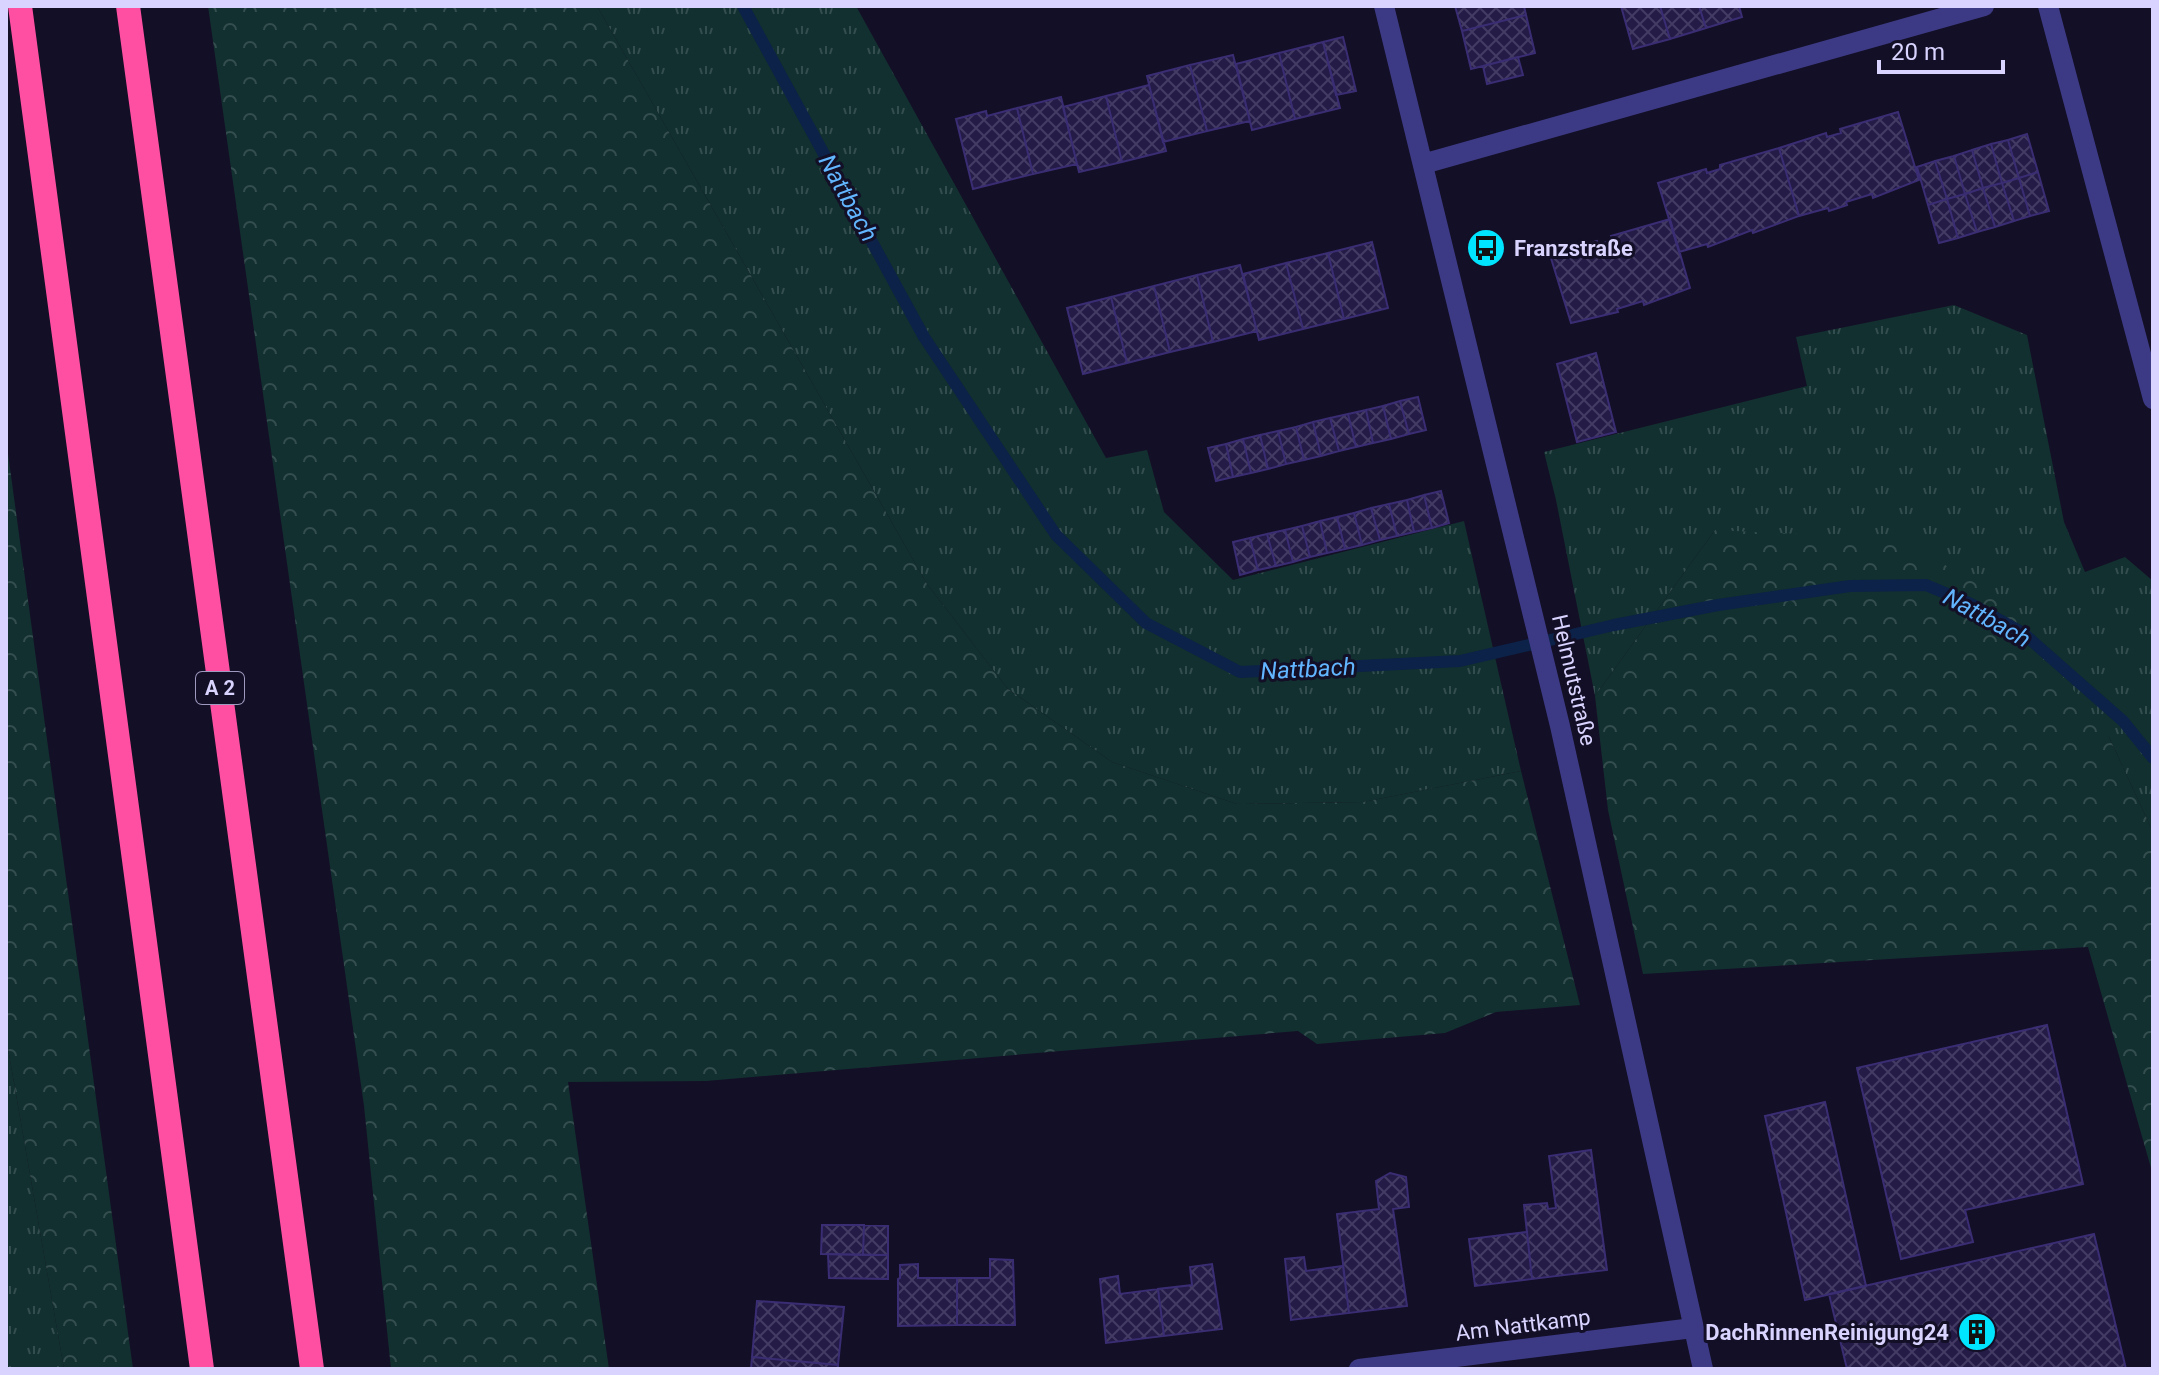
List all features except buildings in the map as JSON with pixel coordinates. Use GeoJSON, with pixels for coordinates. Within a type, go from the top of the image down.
{"type":"FeatureCollection","features":[{"type":"Feature","properties":{"kind":"highway"},"geometry":{"type":"LineString","coordinates":[[20,6],[202,1369]]}},
{"type":"Feature","properties":{"kind":"highway","name":"A 2"},"geometry":{"type":"LineString","coordinates":[[128,6],[312,1369]]}},
{"type":"Feature","properties":{"kind":"street","name":"Helmutstraße"},"geometry":{"type":"LineString","coordinates":[[1384,6],[1545,664],[1703,1369]]}},
{"type":"Feature","properties":{"kind":"street"},"geometry":{"type":"LineString","coordinates":[[1423,164],[1984,6]]}},
{"type":"Feature","properties":{"kind":"street"},"geometry":{"type":"LineString","coordinates":[[2048,6],[2153,399]]}},
{"type":"Feature","properties":{"kind":"street","name":"Am Nattkamp"},"geometry":{"type":"LineString","coordinates":[[1359,1369],[1693,1328]]}},
{"type":"Feature","properties":{"kind":"green space"},"geometry":{"type":"Polygon","coordinates":[[[208,6],[597,6],[927,584],[1008,689],[1112,762],[1237,804],[1363,802],[1521,771],[1580,1005],[1496,1012],[1445,1033],[1317,1044],[1298,1031],[706,1081],[568,1082],[609,1369],[391,1369],[364,1106],[208,6]]]}},
{"type":"Feature","properties":{"kind":"green space"},"geometry":{"type":"Polygon","coordinates":[[[597,6],[856,6],[1106,458],[1147,450],[1164,512],[1233,580],[1464,521],[1521,771],[1363,802],[1237,804],[1112,762],[1008,689],[927,584],[597,6]]]}},
{"type":"Feature","properties":{"kind":"green space"},"geometry":{"type":"Polygon","coordinates":[[[1954,305],[2027,335],[2064,522],[2085,572],[2125,557],[2153,581],[2153,832],[2109,737],[1715,530],[1595,696],[1544,452],[1807,386],[1796,337],[1954,305]]]}},
{"type":"Feature","properties":{"kind":"green space"},"geometry":{"type":"Polygon","coordinates":[[[6,439],[133,1369],[64,1369],[6,1037],[6,439]]]}},
{"type":"Feature","properties":{"kind":"green space"},"geometry":{"type":"Polygon","coordinates":[[[1715,530],[1901,539],[2006,601],[2109,737],[2153,832],[2153,1175],[2088,947],[1643,974],[1608,810],[1595,696],[1715,530]]]}},
{"type":"Feature","properties":{"kind":"green space"},"geometry":{"type":"Polygon","coordinates":[[[6,1037],[64,1369],[6,1369],[6,1037]]]}},
{"type":"Feature","properties":{"kind":"waterway","name":"Nattbach"},"geometry":{"type":"LineString","coordinates":[[743,6],[924,337],[1056,535],[1146,623],[1240,672],[1460,661],[1614,625],[1718,605],[1850,586],[1926,585],[1971,604],[2023,633],[2123,721],[2153,758]]}},
{"type":"Feature","properties":{"kind":"place","name":"Franzstraße"},"geometry":{"type":"Point","coordinates":[1486,248]}},
{"type":"Feature","properties":{"kind":"place","name":"DachRinnenReinigung24"},"geometry":{"type":"Point","coordinates":[1977,1332]}}]}
